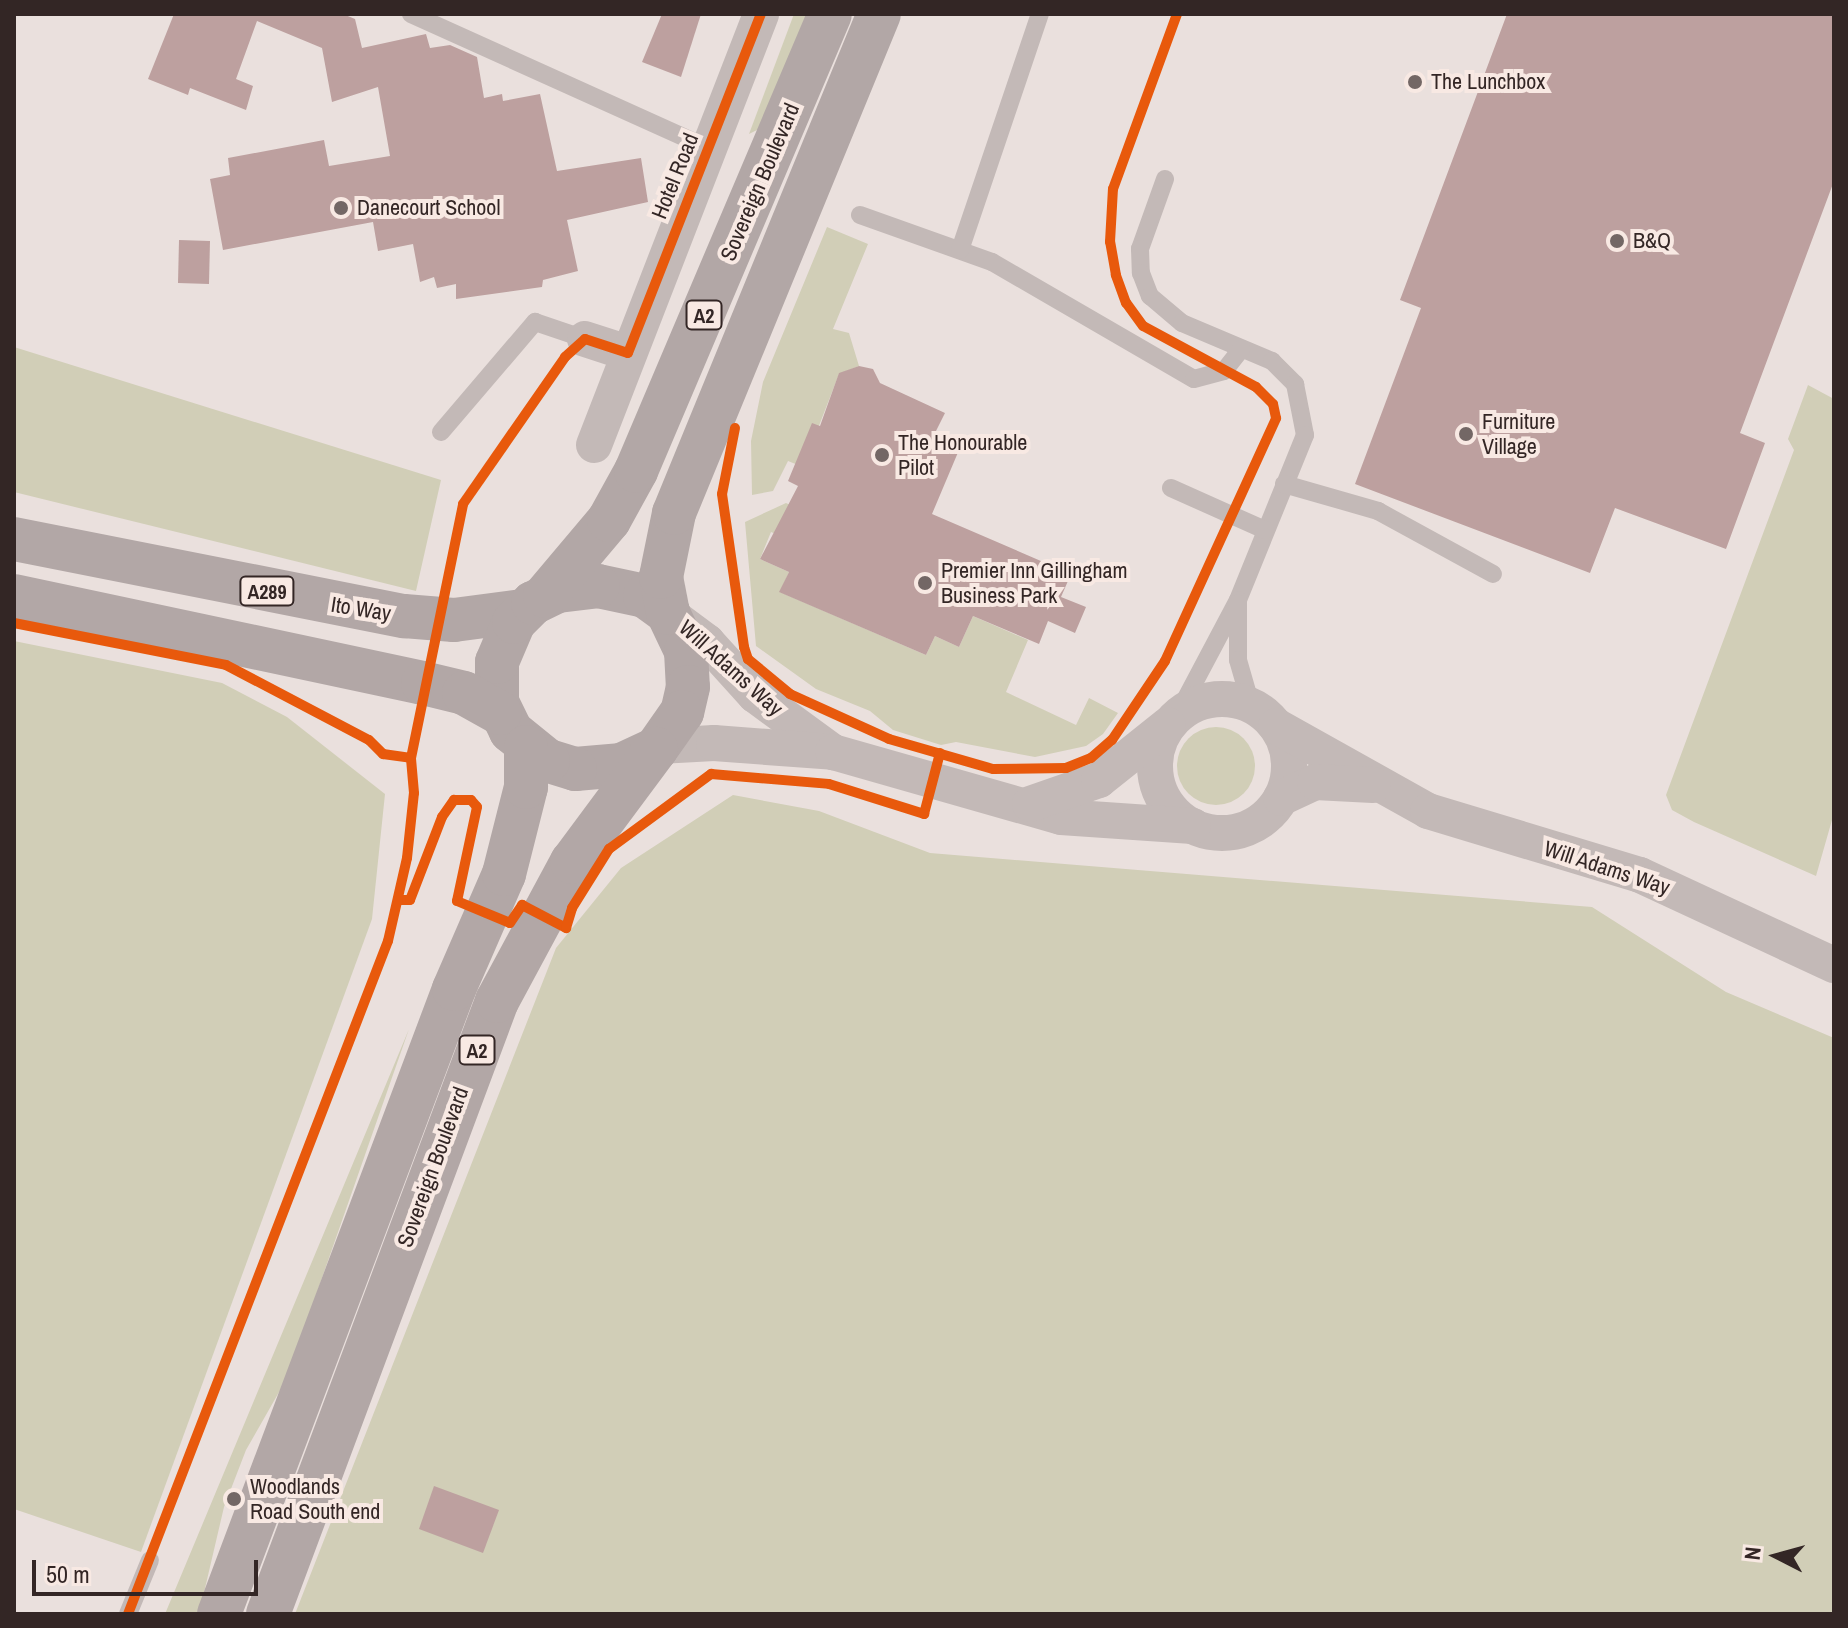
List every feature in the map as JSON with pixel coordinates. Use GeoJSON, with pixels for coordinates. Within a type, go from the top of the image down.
{"type":"FeatureCollection","features":[{"type":"Feature","properties":{"kind":"main road","name":"Sovereign Boulevard"},"geometry":{"type":"LineString","coordinates":[[534,604],[604,528],[636,471],[830,14]]}},
{"type":"Feature","properties":{"kind":"main road","name":"Sovereign Boulevard"},"geometry":{"type":"LineString","coordinates":[[668,613],[661,577],[674,513],[879,14]]}},
{"type":"Feature","properties":{"kind":"main road","name":"Ito Way"},"geometry":{"type":"LineString","coordinates":[[14,539],[378,613],[454,620],[534,604]]}},
{"type":"Feature","properties":{"kind":"main road"},"geometry":{"type":"LineString","coordinates":[[14,596],[423,683],[474,697],[500,713],[526,747],[555,764],[589,770],[627,764],[658,747],[682,712],[688,687],[686,651],[668,613],[645,596],[612,587],[572,588],[534,604],[497,662],[500,713]]}},
{"type":"Feature","properties":{"kind":"main road","name":"Sovereign Boulevard"},"geometry":{"type":"LineString","coordinates":[[219,1614],[454,989],[504,874],[526,787],[526,747]]}},
{"type":"Feature","properties":{"kind":"main road","name":"Sovereign Boulevard"},"geometry":{"type":"LineString","coordinates":[[268,1614],[497,1001],[572,862],[658,747]]}},
{"type":"Feature","properties":{"kind":"street","name":"Hotel Road"},"geometry":{"type":"LineString","coordinates":[[594,445],[761,14]]}},
{"type":"Feature","properties":{"kind":"street"},"geometry":{"type":"LineString","coordinates":[[585,339],[628,353]]}},
{"type":"Feature","properties":{"kind":"street","name":"Will Adams Way"},"geometry":{"type":"LineString","coordinates":[[668,613],[707,642],[755,695],[833,752]]}},
{"type":"Feature","properties":{"kind":"street"},"geometry":{"type":"LineString","coordinates":[[1030,804],[1099,780],[1173,720],[1212,699],[1264,715],[1289,761],[1281,798],[1266,817],[1244,829],[1220,833],[1193,826],[1166,803],[1157,781],[1158,745],[1173,720]]}},
{"type":"Feature","properties":{"kind":"street","name":"Will Adams Way"},"geometry":{"type":"LineString","coordinates":[[1264,715],[1352,765],[1375,785],[1471,827],[1640,875],[1834,965]]}},
{"type":"Feature","properties":{"kind":"street","name":"Will Adams Way"},"geometry":{"type":"LineString","coordinates":[[658,747],[714,743],[833,752],[932,783],[1030,804],[1061,817],[1107,823],[1193,826]]}},
{"type":"Feature","properties":{"kind":"street","name":"Will Adams Way"},"geometry":{"type":"LineString","coordinates":[[1281,798],[1315,782],[1375,785]]}},
{"type":"Feature","properties":{"kind":"lane"},"geometry":{"type":"LineString","coordinates":[[411,14],[708,148]]}},
{"type":"Feature","properties":{"kind":"lane"},"geometry":{"type":"LineString","coordinates":[[960,250],[1040,14]]}},
{"type":"Feature","properties":{"kind":"lane"},"geometry":{"type":"LineString","coordinates":[[1165,179],[1140,249],[1146,287],[1182,323],[1272,361],[1295,384],[1305,435],[1238,600],[1173,720]]}},
{"type":"Feature","properties":{"kind":"lane"},"geometry":{"type":"LineString","coordinates":[[860,215],[992,262],[1194,379],[1224,371],[1241,349]]}},
{"type":"Feature","properties":{"kind":"lane"},"geometry":{"type":"LineString","coordinates":[[441,432],[535,322],[585,339]]}},
{"type":"Feature","properties":{"kind":"lane"},"geometry":{"type":"LineString","coordinates":[[1284,484],[1378,511],[1493,574]]}},
{"type":"Feature","properties":{"kind":"lane"},"geometry":{"type":"LineString","coordinates":[[1171,488],[1265,530]]}},
{"type":"Feature","properties":{"kind":"lane"},"geometry":{"type":"LineString","coordinates":[[1238,600],[1238,660],[1264,715]]}},
{"type":"Feature","properties":{"kind":"lane"},"geometry":{"type":"LineString","coordinates":[[128,1614],[150,1560]]}},
{"type":"Feature","properties":{"kind":"shaded area"},"geometry":{"type":"Polygon","coordinates":[[[794,14],[810,14],[767,125],[749,134],[794,14]]]}},
{"type":"Feature","properties":{"kind":"shaded area"},"geometry":{"type":"Polygon","coordinates":[[[827,227],[868,244],[833,329],[849,333],[859,366],[839,374],[803,467],[788,461],[773,491],[752,495],[751,441],[763,382],[827,227]]]}},
{"type":"Feature","properties":{"kind":"shaded area"},"geometry":{"type":"Polygon","coordinates":[[[14,347],[441,480],[416,591],[14,492],[14,347]]]}},
{"type":"Feature","properties":{"kind":"shaded area"},"geometry":{"type":"Polygon","coordinates":[[[1808,385],[1834,399],[1834,813],[1816,876],[1694,822],[1672,810],[1666,795],[1794,450],[1788,439],[1808,385]]]}},
{"type":"Feature","properties":{"kind":"shaded area"},"geometry":{"type":"Polygon","coordinates":[[[786,503],[815,516],[802,545],[771,532],[760,559],[789,572],[780,592],[926,655],[935,636],[959,647],[973,616],[1028,640],[1006,692],[1076,725],[1089,698],[1118,713],[1103,734],[1086,746],[1035,757],[956,742],[941,745],[893,730],[870,711],[816,689],[756,646],[745,522],[786,503]]]}},
{"type":"Feature","properties":{"kind":"shaded area"},"geometry":{"type":"Polygon","coordinates":[[[14,641],[222,683],[287,717],[385,794],[372,919],[141,1552],[14,1509],[14,641]]]}},
{"type":"Feature","properties":{"kind":"shaded area"},"geometry":{"type":"Polygon","coordinates":[[[1216,727],[1231,730],[1243,739],[1252,751],[1255,766],[1252,781],[1243,793],[1231,802],[1216,805],[1201,802],[1189,793],[1180,781],[1177,766],[1180,751],[1189,739],[1201,730],[1216,727]]]}},
{"type":"Feature","properties":{"kind":"shaded area"},"geometry":{"type":"Polygon","coordinates":[[[733,795],[819,811],[930,853],[1592,907],[1726,992],[1834,1038],[1834,1614],[295,1614],[556,948],[621,868],[733,795]]]}},
{"type":"Feature","properties":{"kind":"shaded area"},"geometry":{"type":"Polygon","coordinates":[[[409,1029],[287,1378],[246,1450],[224,1507],[199,1614],[165,1614],[409,1029]]]}},
{"type":"Feature","properties":{"kind":"building"},"geometry":{"type":"Polygon","coordinates":[[[174,14],[343,14],[355,19],[362,48],[426,34],[430,48],[450,45],[477,57],[484,98],[502,94],[503,101],[540,94],[557,171],[641,158],[648,202],[567,220],[578,271],[543,280],[542,287],[456,299],[456,284],[437,288],[434,277],[420,282],[413,244],[378,251],[373,222],[223,250],[210,179],[230,175],[228,158],[324,140],[329,166],[390,156],[378,87],[332,102],[322,48],[257,21],[236,79],[253,86],[246,110],[190,88],[188,95],[148,79],[174,14]]]}},
{"type":"Feature","properties":{"kind":"building"},"geometry":{"type":"Polygon","coordinates":[[[662,14],[701,14],[681,77],[642,62],[662,14]]]}},
{"type":"Feature","properties":{"kind":"building","name":"B&Q"},"geometry":{"type":"Polygon","coordinates":[[[1507,14],[1834,14],[1834,181],[1740,433],[1765,443],[1726,549],[1615,508],[1590,573],[1355,484],[1421,308],[1400,300],[1507,14]]]}},
{"type":"Feature","properties":{"kind":"building"},"geometry":{"type":"Polygon","coordinates":[[[179,240],[210,241],[209,284],[178,283],[179,240]]]}},
{"type":"Feature","properties":{"kind":"building"},"geometry":{"type":"Polygon","coordinates":[[[859,366],[873,369],[880,383],[945,413],[933,437],[959,450],[932,514],[1071,574],[1061,597],[1086,607],[1075,633],[1048,621],[1039,644],[973,616],[959,647],[935,636],[926,655],[779,592],[789,572],[760,559],[798,486],[788,481],[812,423],[820,426],[839,373],[859,366]]]}},
{"type":"Feature","properties":{"kind":"building"},"geometry":{"type":"Polygon","coordinates":[[[434,1486],[499,1510],[483,1553],[419,1529],[434,1486]]]}},
{"type":"Feature","properties":{"kind":"cycle path"},"geometry":{"type":"LineString","coordinates":[[128,1614],[388,941],[407,858],[414,793],[411,758],[463,504],[565,357],[585,339],[628,353],[761,14]]}},
{"type":"Feature","properties":{"kind":"cycle path"},"geometry":{"type":"LineString","coordinates":[[735,428],[722,494],[744,647],[748,659],[790,694],[889,739],[993,769],[1066,768],[1091,758],[1112,740],[1165,661],[1276,418],[1273,404],[1256,387],[1143,326],[1126,303],[1116,275],[1110,242],[1113,189],[1177,14]]}},
{"type":"Feature","properties":{"kind":"cycle path"},"geometry":{"type":"LineString","coordinates":[[14,623],[226,665],[369,740],[383,754],[411,758]]}},
{"type":"Feature","properties":{"kind":"cycle path"},"geometry":{"type":"LineString","coordinates":[[398,900],[410,900],[442,817],[454,800],[471,800],[477,807],[457,901],[510,923],[522,905],[566,928],[572,908],[609,849],[711,774],[829,784],[924,814],[940,753]]}},
{"type":"Feature","properties":{"kind":"place","name":"The Lunchbox"},"geometry":{"type":"Point","coordinates":[1415,82]}},
{"type":"Feature","properties":{"kind":"place","name":"Danecourt School"},"geometry":{"type":"Point","coordinates":[341,208]}},
{"type":"Feature","properties":{"kind":"place","name":"B&Q"},"geometry":{"type":"Point","coordinates":[1617,241]}},
{"type":"Feature","properties":{"kind":"place","name":"Furniture Village"},"geometry":{"type":"Point","coordinates":[1466,434]}},
{"type":"Feature","properties":{"kind":"place","name":"The Honourable Pilot"},"geometry":{"type":"Point","coordinates":[882,455]}},
{"type":"Feature","properties":{"kind":"place","name":"Premier Inn Gillingham Business Park"},"geometry":{"type":"Point","coordinates":[925,583]}},
{"type":"Feature","properties":{"kind":"place","name":"Woodlands Road South end"},"geometry":{"type":"Point","coordinates":[234,1499]}}]}
